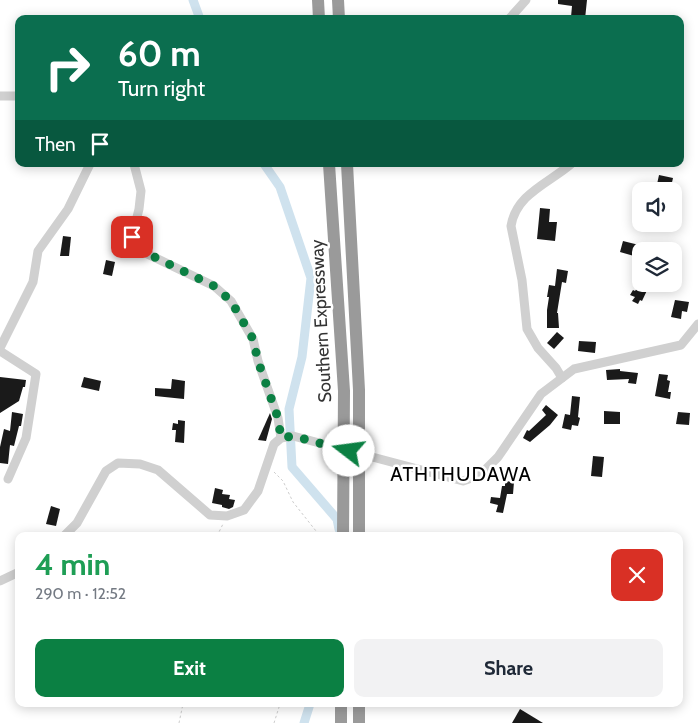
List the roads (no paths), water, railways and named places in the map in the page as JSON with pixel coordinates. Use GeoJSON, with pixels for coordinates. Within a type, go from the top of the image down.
{"type":"FeatureCollection","features":[{"type":"Feature","properties":{"kind":"highway"},"geometry":{"type":"LineString","coordinates":[[318,0],[319,15]]}},
{"type":"Feature","properties":{"kind":"highway"},"geometry":{"type":"LineString","coordinates":[[338,0],[339,15]]}},
{"type":"Feature","properties":{"kind":"highway","name":"Southern Expressway"},"geometry":{"type":"LineString","coordinates":[[328,167],[344,391],[342,532]]}},
{"type":"Feature","properties":{"kind":"highway","name":"Southern Expressway"},"geometry":{"type":"LineString","coordinates":[[347,167],[359,390],[359,532]]}},
{"type":"Feature","properties":{"kind":"highway"},"geometry":{"type":"LineString","coordinates":[[341,707],[341,723]]}},
{"type":"Feature","properties":{"kind":"highway"},"geometry":{"type":"LineString","coordinates":[[359,707],[359,723]]}},
{"type":"Feature","properties":{"kind":"street"},"geometry":{"type":"LineString","coordinates":[[513,15],[526,0]]}},
{"type":"Feature","properties":{"kind":"street"},"geometry":{"type":"LineString","coordinates":[[0,96],[15,96]]}},
{"type":"Feature","properties":{"kind":"street"},"geometry":{"type":"LineString","coordinates":[[8,479],[26,438],[36,374],[0,350],[33,282],[38,251],[68,209],[89,167]]}},
{"type":"Feature","properties":{"kind":"street"},"geometry":{"type":"LineString","coordinates":[[135,167],[141,191],[132,237],[138,249],[214,286],[231,301],[253,339],[258,361],[286,437]]}},
{"type":"Feature","properties":{"kind":"street"},"geometry":{"type":"LineString","coordinates":[[562,378],[556,368],[538,348],[527,328],[522,280],[511,226],[512,217],[526,197],[567,167]]}},
{"type":"Feature","properties":{"kind":"street"},"geometry":{"type":"LineString","coordinates":[[68,532],[77,523],[106,471],[118,463],[140,464],[158,470],[210,515],[227,516],[244,510],[258,491],[274,444],[286,437],[463,481],[480,475],[498,457],[541,394],[562,378],[574,370],[682,345],[698,324]]}},
{"type":"Feature","properties":{"kind":"street"},"geometry":{"type":"LineString","coordinates":[[0,581],[15,574]]}},
{"type":"Feature","properties":{"kind":"waterway"},"geometry":{"type":"LineString","coordinates":[[193,0],[199,15]]}},
{"type":"Feature","properties":{"kind":"waterway"},"geometry":{"type":"LineString","coordinates":[[266,167],[280,187],[311,278],[302,357],[289,409],[292,467],[337,519],[339,529]]}},
{"type":"Feature","properties":{"kind":"waterway"},"geometry":{"type":"LineString","coordinates":[[304,723],[309,707]]}},
{"type":"Feature","properties":{"kind":"district","name":"ATHTHUDAWA"},"geometry":{"type":"Point","coordinates":[461,474]}}]}
